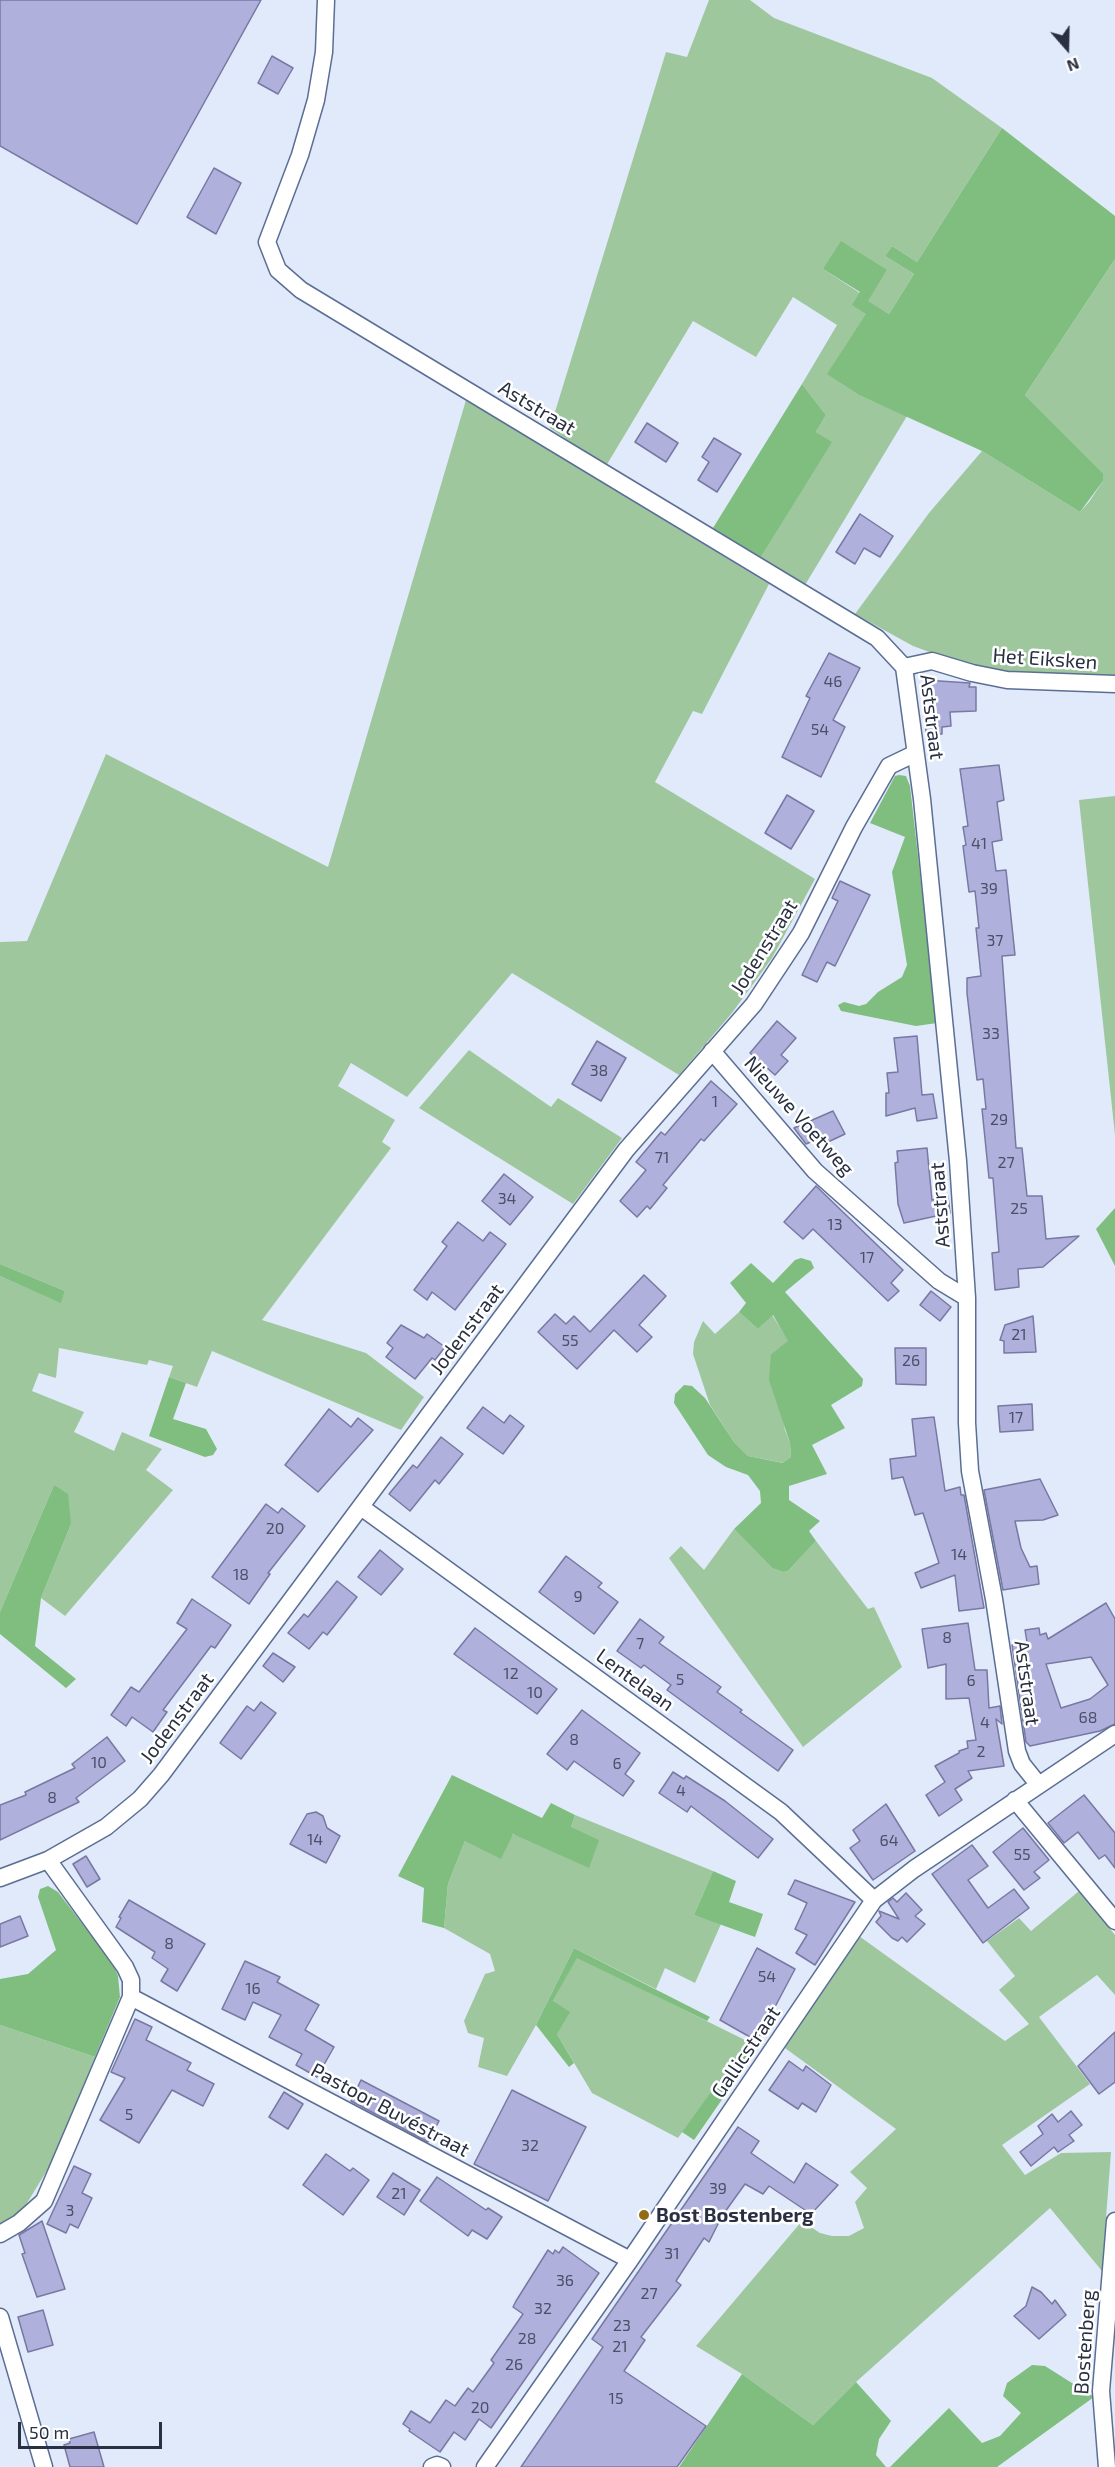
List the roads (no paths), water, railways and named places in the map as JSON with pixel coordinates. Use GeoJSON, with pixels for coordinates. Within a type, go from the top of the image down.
{"type":"FeatureCollection","features":[{"type":"Feature","properties":{"kind":"street","name":"Aststraat"},"geometry":{"type":"LineString","coordinates":[[326,0],[324,52],[316,100],[300,155],[267,242],[278,270],[301,290],[877,638],[904,667],[946,1025],[967,1298],[967,1423],[970,1471],[994,1599],[1017,1751],[1022,1764],[1038,1784]]}},
{"type":"Feature","properties":{"kind":"street","name":"Het Eiksken"},"geometry":{"type":"LineString","coordinates":[[904,667],[932,660],[972,674],[1007,680],[1115,684]]}},
{"type":"Feature","properties":{"kind":"street","name":"Jodenstraat"},"geometry":{"type":"LineString","coordinates":[[0,1878],[48,1860],[106,1827],[140,1799],[161,1775],[626,1150],[754,1004],[801,933],[854,827],[889,766],[914,754]]}},
{"type":"Feature","properties":{"kind":"street","name":"Nieuwe Voetweg"},"geometry":{"type":"LineString","coordinates":[[712,1051],[815,1171],[939,1281],[967,1298]]}},
{"type":"Feature","properties":{"kind":"street","name":"Lentelaan"},"geometry":{"type":"LineString","coordinates":[[361,1507],[781,1812],[874,1900]]}},
{"type":"Feature","properties":{"kind":"street","name":"Gallicstraat"},"geometry":{"type":"LineString","coordinates":[[485,2467],[630,2260],[874,1900],[914,1869],[1115,1734]]}},
{"type":"Feature","properties":{"kind":"street"},"geometry":{"type":"LineString","coordinates":[[1015,1800],[1115,1921]]}},
{"type":"Feature","properties":{"kind":"street"},"geometry":{"type":"LineString","coordinates":[[0,2234],[19,2223],[44,2201],[131,1997],[131,1980],[125,1966],[48,1860]]}},
{"type":"Feature","properties":{"kind":"street","name":"Pastoor Buvéstraat"},"geometry":{"type":"LineString","coordinates":[[131,1997],[630,2260]]}},
{"type":"Feature","properties":{"kind":"street","name":"Bostenberg"},"geometry":{"type":"LineString","coordinates":[[1107,2467],[1101,2391],[1115,2221]]}},
{"type":"Feature","properties":{"kind":"street"},"geometry":{"type":"LineString","coordinates":[[0,2317],[44,2467]]}},
{"type":"Feature","properties":{"kind":"street"},"geometry":{"type":"LineString","coordinates":[[432,2467],[437,2465],[442,2467]]}},
{"type":"Feature","properties":{"kind":"place","name":"Bost Bostenberg"},"geometry":{"type":"Point","coordinates":[644,2215]}}]}
